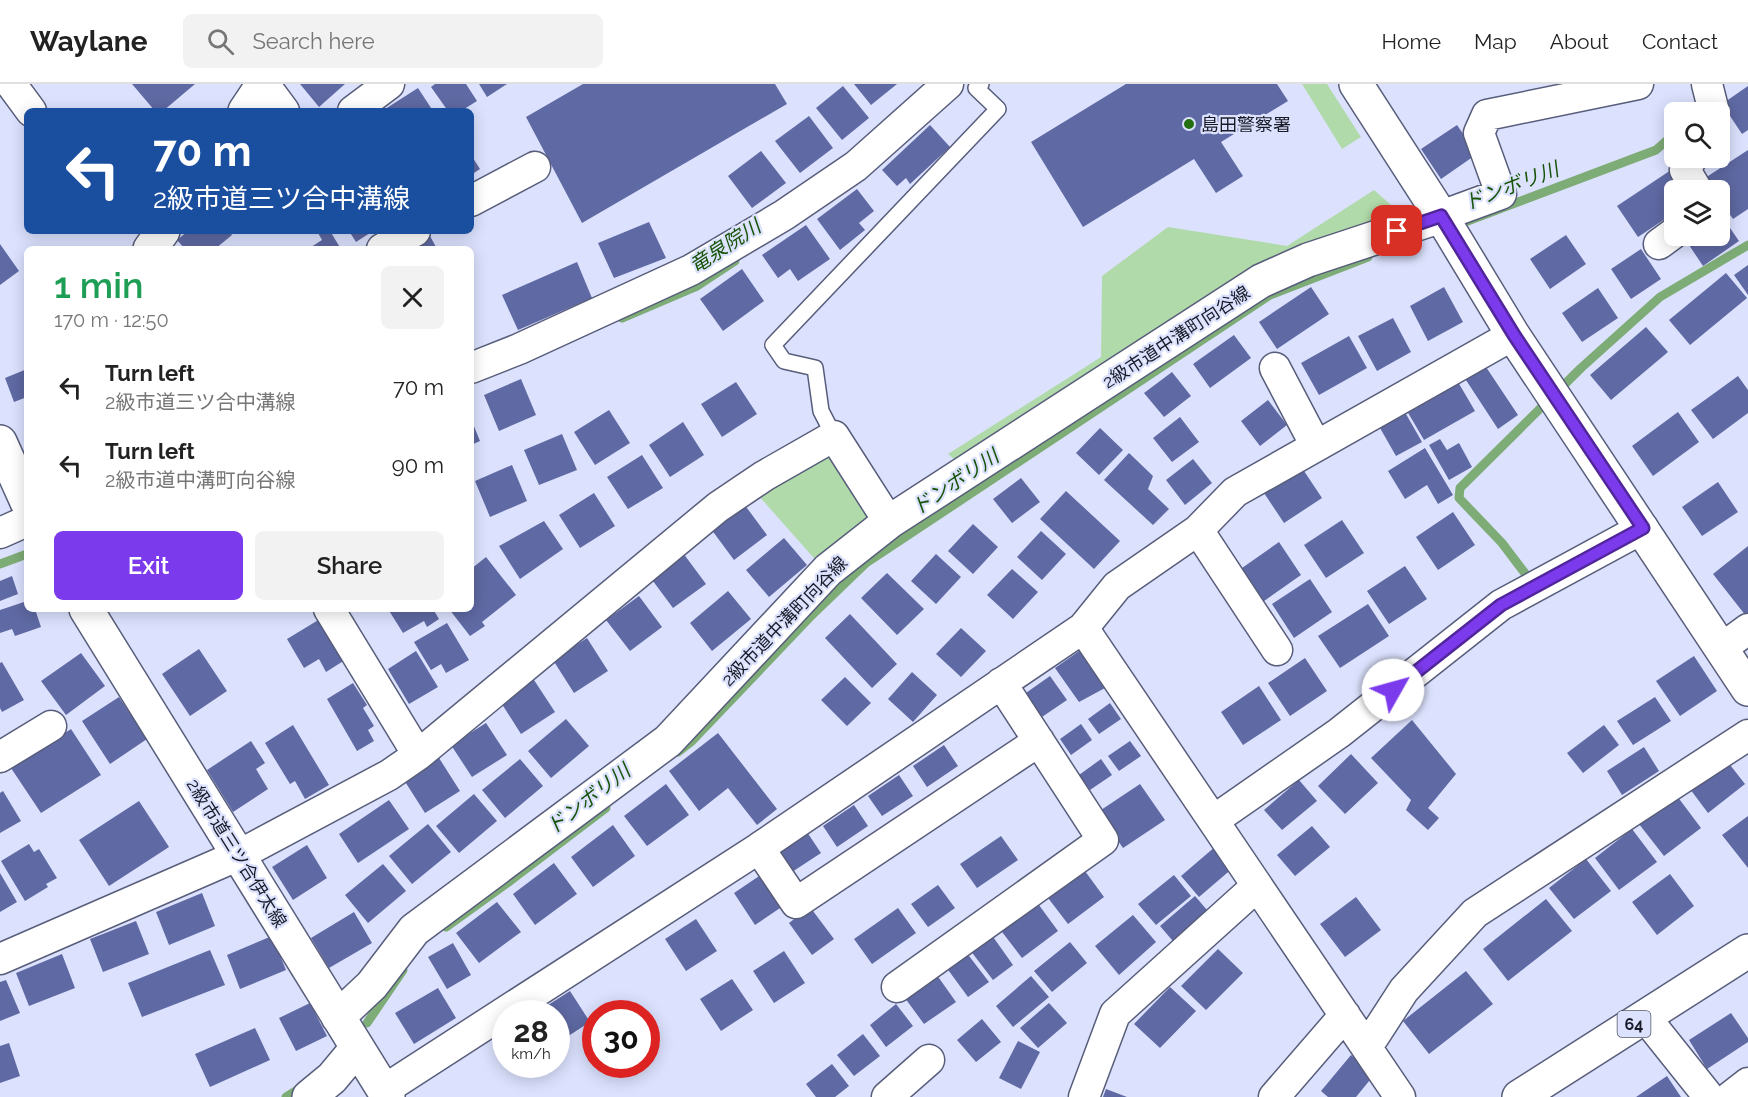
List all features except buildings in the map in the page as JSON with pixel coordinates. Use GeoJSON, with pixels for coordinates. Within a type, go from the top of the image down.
{"type":"FeatureCollection","features":[{"type":"Feature","properties":{"kind":"street"},"geometry":{"type":"LineString","coordinates":[[11,84],[30,108]]}},
{"type":"Feature","properties":{"kind":"street"},"geometry":{"type":"LineString","coordinates":[[247,108],[264,84],[282,108]]}},
{"type":"Feature","properties":{"kind":"street"},"geometry":{"type":"LineString","coordinates":[[357,108],[389,84]]}},
{"type":"Feature","properties":{"kind":"street"},"geometry":{"type":"LineString","coordinates":[[474,367],[519,349],[691,270],[765,226],[856,166],[948,84]]}},
{"type":"Feature","properties":{"kind":"street"},"geometry":{"type":"LineString","coordinates":[[1356,84],[1514,335],[1748,689]]}},
{"type":"Feature","properties":{"kind":"street"},"geometry":{"type":"LineString","coordinates":[[1441,216],[1501,194],[1479,133],[1487,115],[1638,84]]}},
{"type":"Feature","properties":{"kind":"street"},"geometry":{"type":"LineString","coordinates":[[1707,84],[1712,102]]}},
{"type":"Feature","properties":{"kind":"street"},"geometry":{"type":"LineString","coordinates":[[474,199],[535,167]]}},
{"type":"Feature","properties":{"kind":"street","name":"2級市道中溝町向谷線"},"geometry":{"type":"LineString","coordinates":[[338,1017],[372,986],[414,930],[668,741],[828,570],[889,522],[1261,281],[1308,260],[1441,216]]}},
{"type":"Feature","properties":{"kind":"street"},"geometry":{"type":"LineString","coordinates":[[388,246],[410,234]]}},
{"type":"Feature","properties":{"kind":"street"},"geometry":{"type":"LineString","coordinates":[[386,1093],[759,848],[1083,628],[1117,586],[1198,530],[1235,492],[1514,335]]}},
{"type":"Feature","properties":{"kind":"street"},"geometry":{"type":"LineString","coordinates":[[1275,369],[1316,446]]}},
{"type":"Feature","properties":{"kind":"street"},"geometry":{"type":"LineString","coordinates":[[0,959],[239,855],[389,775],[418,755],[718,507],[764,476],[834,436],[889,522]]}},
{"type":"Feature","properties":{"kind":"street"},"geometry":{"type":"LineString","coordinates":[[0,442],[24,483]]}},
{"type":"Feature","properties":{"kind":"street"},"geometry":{"type":"LineString","coordinates":[[0,533],[24,522]]}},
{"type":"Feature","properties":{"kind":"street"},"geometry":{"type":"LineString","coordinates":[[1214,820],[1339,733],[1501,605],[1643,528]]}},
{"type":"Feature","properties":{"kind":"street"},"geometry":{"type":"LineString","coordinates":[[1198,530],[1277,650]]}},
{"type":"Feature","properties":{"kind":"street","name":"2級市道三ツ合伊太線"},"geometry":{"type":"LineString","coordinates":[[88,612],[386,1093]]}},
{"type":"Feature","properties":{"kind":"street"},"geometry":{"type":"LineString","coordinates":[[331,612],[418,755]]}},
{"type":"Feature","properties":{"kind":"street"},"geometry":{"type":"LineString","coordinates":[[1083,628],[1400,1097]]}},
{"type":"Feature","properties":{"kind":"street"},"geometry":{"type":"LineString","coordinates":[[1722,648],[1748,629]]}},
{"type":"Feature","properties":{"kind":"street"},"geometry":{"type":"LineString","coordinates":[[897,987],[1103,840],[1001,683]]}},
{"type":"Feature","properties":{"kind":"street"},"geometry":{"type":"LineString","coordinates":[[0,757],[51,726]]}},
{"type":"Feature","properties":{"kind":"street"},"geometry":{"type":"LineString","coordinates":[[1367,1047],[1404,990],[1475,913],[1748,735]]}},
{"type":"Feature","properties":{"kind":"street"},"geometry":{"type":"LineString","coordinates":[[759,848],[796,903],[1039,741]]}},
{"type":"Feature","properties":{"kind":"street"},"geometry":{"type":"LineString","coordinates":[[1084,1097],[1114,1014],[1257,886]]}},
{"type":"Feature","properties":{"kind":"street","name":"64"},"geometry":{"type":"LineString","coordinates":[[1519,1097],[1748,951]]}},
{"type":"Feature","properties":{"kind":"street"},"geometry":{"type":"LineString","coordinates":[[1274,1097],[1345,1015]]}},
{"type":"Feature","properties":{"kind":"street"},"geometry":{"type":"LineString","coordinates":[[1645,1017],[1709,1097]]}},
{"type":"Feature","properties":{"kind":"street"},"geometry":{"type":"LineString","coordinates":[[309,1097],[332,1078],[357,1048]]}},
{"type":"Feature","properties":{"kind":"street"},"geometry":{"type":"LineString","coordinates":[[887,1097],[929,1060]]}},
{"type":"Feature","properties":{"kind":"street"},"geometry":{"type":"LineString","coordinates":[[1730,1097],[1748,1083]]}},
{"type":"Feature","properties":{"kind":"lane"},"geometry":{"type":"LineString","coordinates":[[834,436],[821,411],[815,368],[784,361],[773,345],[998,109],[976,88],[981,84]]}},
{"type":"Feature","properties":{"kind":"green space"},"geometry":{"type":"Polygon","coordinates":[[[1302,84],[1327,84],[1361,137],[1342,149],[1302,84]]]}},
{"type":"Feature","properties":{"kind":"green space"},"geometry":{"type":"Polygon","coordinates":[[[1374,190],[1399,212],[1298,249],[955,460],[948,454],[1101,357],[1102,276],[1168,227],[1287,246],[1374,190]]]}},
{"type":"Feature","properties":{"kind":"green space"},"geometry":{"type":"Polygon","coordinates":[[[823,452],[835,453],[874,512],[820,565],[758,495],[823,452]]]}},
{"type":"Feature","properties":{"kind":"waterway","name":"ドンボリ川"},"geometry":{"type":"LineString","coordinates":[[1457,225],[1656,150],[1664,143]]}},
{"type":"Feature","properties":{"kind":"waterway"},"geometry":{"type":"LineString","coordinates":[[1527,576],[1502,543],[1459,498],[1460,488],[1581,368],[1660,297],[1748,245]]}},
{"type":"Feature","properties":{"kind":"waterway","name":"ドンボリ川"},"geometry":{"type":"LineString","coordinates":[[678,752],[692,741],[812,615],[866,563],[1270,295],[1368,257]]}},
{"type":"Feature","properties":{"kind":"waterway","name":"竜泉院川"},"geometry":{"type":"LineString","coordinates":[[622,318],[697,286],[735,261]]}},
{"type":"Feature","properties":{"kind":"waterway","name":"竜泉院川"},"geometry":{"type":"LineString","coordinates":[[0,564],[24,555]]}},
{"type":"Feature","properties":{"kind":"waterway","name":"ドンボリ川"},"geometry":{"type":"LineString","coordinates":[[446,927],[606,808]]}},
{"type":"Feature","properties":{"kind":"waterway","name":"ドンボリ川"},"geometry":{"type":"LineString","coordinates":[[367,1023],[403,970]]}},
{"type":"Feature","properties":{"kind":"waterway","name":"ドンボリ川"},"geometry":{"type":"LineString","coordinates":[[286,1097],[302,1087]]}},
{"type":"Feature","properties":{"kind":"place","name":"島田警察署"},"geometry":{"type":"Point","coordinates":[1189,124]}},
{"type":"Feature","properties":{"kind":"route"},"geometry":{"type":"LineString","coordinates":[[1393,690],[1501,605],[1643,528],[1514,335],[1441,216],[1397,231]]}}]}
